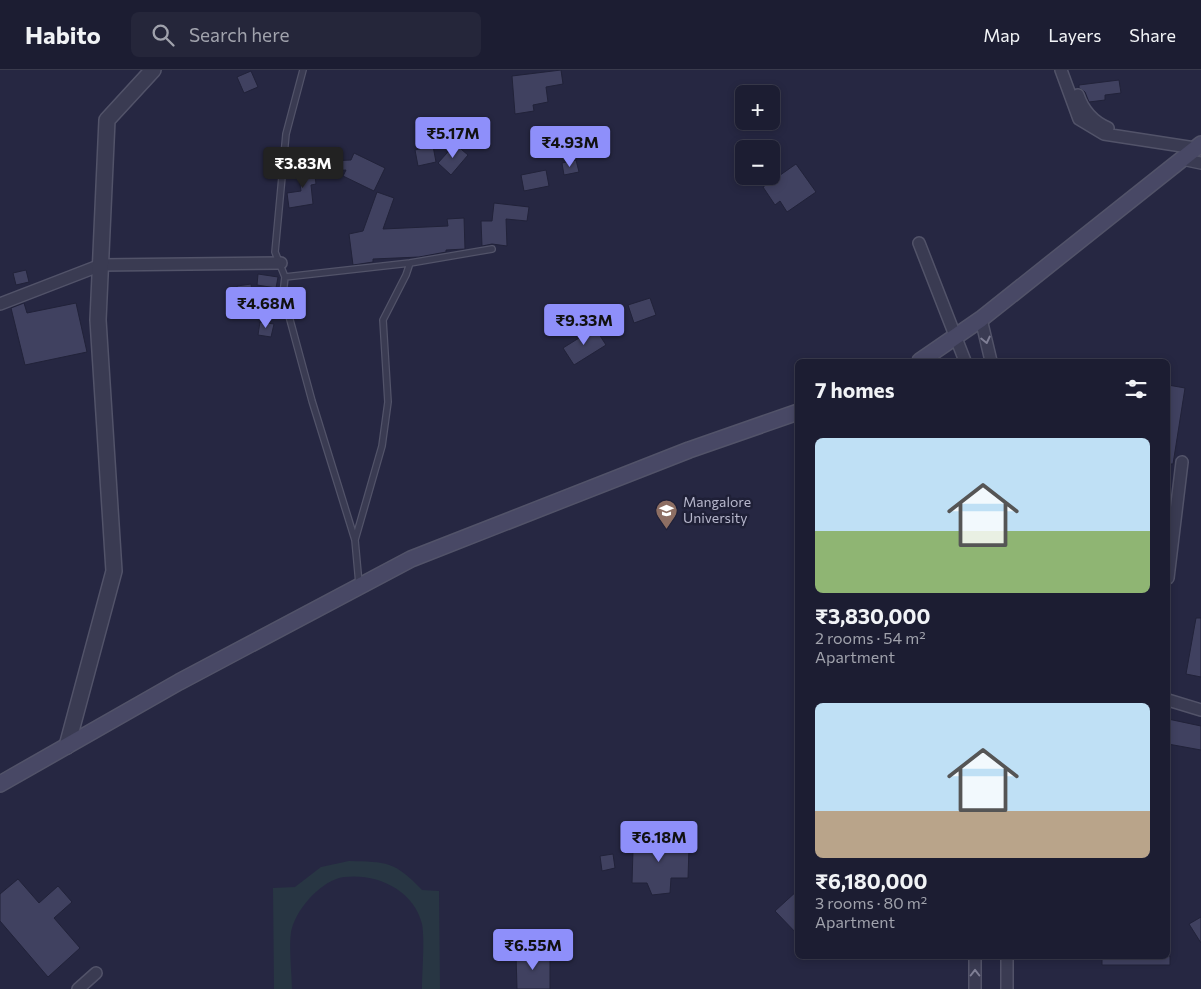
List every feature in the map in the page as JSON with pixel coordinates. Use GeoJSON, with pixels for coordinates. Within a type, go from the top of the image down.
{"type":"FeatureCollection","features":[{"type":"Feature","properties":{"kind":"main road"},"geometry":{"type":"LineString","coordinates":[[923,359],[981,319],[1198,146]]}},
{"type":"Feature","properties":{"kind":"main road"},"geometry":{"type":"LineString","coordinates":[[0,784],[180,682],[411,559],[690,450],[795,413]]}},
{"type":"Feature","properties":{"kind":"street"},"geometry":{"type":"LineString","coordinates":[[67,746],[114,571],[98,320],[107,120],[153,70]]}},
{"type":"Feature","properties":{"kind":"street"},"geometry":{"type":"LineString","coordinates":[[1061,70],[1079,120],[1104,134],[1198,146]]}},
{"type":"Feature","properties":{"kind":"street"},"geometry":{"type":"LineString","coordinates":[[1069,70],[1082,107],[1102,125],[1119,133],[1198,146]]}},
{"type":"Feature","properties":{"kind":"street"},"geometry":{"type":"LineString","coordinates":[[1182,159],[1201,163]]}},
{"type":"Feature","properties":{"kind":"street"},"geometry":{"type":"LineString","coordinates":[[919,243],[964,359]]}},
{"type":"Feature","properties":{"kind":"street"},"geometry":{"type":"LineString","coordinates":[[0,304],[101,265],[281,263]]}},
{"type":"Feature","properties":{"kind":"street"},"geometry":{"type":"LineString","coordinates":[[981,319],[991,359]]}},
{"type":"Feature","properties":{"kind":"street"},"geometry":{"type":"LineString","coordinates":[[1170,561],[1182,462]]}},
{"type":"Feature","properties":{"kind":"street"},"geometry":{"type":"LineString","coordinates":[[1170,701],[1201,710]]}},
{"type":"Feature","properties":{"kind":"street"},"geometry":{"type":"LineString","coordinates":[[975,959],[975,989]]}},
{"type":"Feature","properties":{"kind":"street"},"geometry":{"type":"LineString","coordinates":[[1007,959],[1007,989]]}},
{"type":"Feature","properties":{"kind":"street"},"geometry":{"type":"LineString","coordinates":[[78,989],[96,972]]}},
{"type":"Feature","properties":{"kind":"lane"},"geometry":{"type":"LineString","coordinates":[[303,70],[286,134],[275,252],[285,277],[283,294],[315,410],[356,540],[360,586]]}},
{"type":"Feature","properties":{"kind":"lane"},"geometry":{"type":"LineString","coordinates":[[285,277],[410,262],[492,249]]}},
{"type":"Feature","properties":{"kind":"lane"},"geometry":{"type":"LineString","coordinates":[[356,540],[382,446],[388,402],[383,320],[406,275],[410,262]]}},
{"type":"Feature","properties":{"kind":"shaded area"},"geometry":{"type":"Polygon","coordinates":[[[349,861],[389,865],[404,873],[422,890],[439,891],[440,989],[422,989],[423,931],[418,912],[411,902],[403,893],[392,886],[381,881],[356,876],[344,877],[327,883],[305,903],[295,920],[291,933],[292,989],[274,989],[273,888],[295,887],[321,867],[349,861]]]}},
{"type":"Feature","properties":{"kind":"building"},"geometry":{"type":"Polygon","coordinates":[[[561,70],[563,84],[546,87],[548,102],[533,105],[534,111],[515,114],[512,76],[561,70]]]}},
{"type":"Feature","properties":{"kind":"building"},"geometry":{"type":"Polygon","coordinates":[[[251,71],[258,87],[244,93],[237,77],[251,71]]]}},
{"type":"Feature","properties":{"kind":"building"},"geometry":{"type":"Polygon","coordinates":[[[1119,80],[1121,93],[1105,95],[1105,100],[1089,102],[1085,92],[1079,88],[1079,85],[1119,80]]]}},
{"type":"Feature","properties":{"kind":"building"},"geometry":{"type":"Polygon","coordinates":[[[455,144],[468,155],[451,175],[438,163],[455,144]]]}},
{"type":"Feature","properties":{"kind":"building"},"geometry":{"type":"Polygon","coordinates":[[[433,146],[436,162],[418,166],[415,150],[433,146]]]}},
{"type":"Feature","properties":{"kind":"building"},"geometry":{"type":"Polygon","coordinates":[[[354,153],[385,168],[374,191],[343,176],[346,170],[328,171],[328,161],[351,160],[354,153]]]}},
{"type":"Feature","properties":{"kind":"building"},"geometry":{"type":"Polygon","coordinates":[[[576,160],[579,172],[564,175],[562,163],[576,160]]]}},
{"type":"Feature","properties":{"kind":"building"},"geometry":{"type":"Polygon","coordinates":[[[796,164],[816,192],[787,212],[780,201],[775,205],[763,187],[766,185],[780,185],[780,175],[796,164]]]}},
{"type":"Feature","properties":{"kind":"building"},"geometry":{"type":"Polygon","coordinates":[[[314,167],[316,184],[311,185],[313,204],[289,208],[287,193],[301,191],[298,169],[314,167]]]}},
{"type":"Feature","properties":{"kind":"building"},"geometry":{"type":"Polygon","coordinates":[[[546,170],[549,186],[524,191],[521,175],[546,170]]]}},
{"type":"Feature","properties":{"kind":"building"},"geometry":{"type":"Polygon","coordinates":[[[377,192],[394,198],[383,229],[448,226],[447,219],[464,218],[465,249],[446,250],[446,252],[419,257],[373,259],[373,262],[353,265],[349,234],[363,231],[377,192]]]}},
{"type":"Feature","properties":{"kind":"building"},"geometry":{"type":"Polygon","coordinates":[[[494,203],[529,207],[527,221],[506,219],[507,246],[492,244],[482,246],[481,221],[492,221],[494,203]]]}},
{"type":"Feature","properties":{"kind":"building"},"geometry":{"type":"Polygon","coordinates":[[[26,270],[29,282],[16,285],[13,273],[26,270]]]}},
{"type":"Feature","properties":{"kind":"building"},"geometry":{"type":"Polygon","coordinates":[[[258,274],[278,277],[276,288],[257,285],[258,274]]]}},
{"type":"Feature","properties":{"kind":"building"},"geometry":{"type":"Polygon","coordinates":[[[251,284],[254,306],[240,308],[237,286],[251,284]]]}},
{"type":"Feature","properties":{"kind":"building"},"geometry":{"type":"Polygon","coordinates":[[[650,298],[656,315],[634,323],[628,305],[650,298]]]}},
{"type":"Feature","properties":{"kind":"building"},"geometry":{"type":"Polygon","coordinates":[[[24,303],[27,313],[76,303],[87,352],[25,365],[11,308],[24,303]]]}},
{"type":"Feature","properties":{"kind":"building"},"geometry":{"type":"Polygon","coordinates":[[[260,322],[274,324],[271,337],[258,335],[260,322]]]}},
{"type":"Feature","properties":{"kind":"building"},"geometry":{"type":"Polygon","coordinates":[[[595,328],[606,345],[574,365],[563,348],[595,328]]]}},
{"type":"Feature","properties":{"kind":"building"},"geometry":{"type":"Polygon","coordinates":[[[1170,385],[1185,388],[1173,464],[1170,464],[1170,385]]]}},
{"type":"Feature","properties":{"kind":"building"},"geometry":{"type":"Polygon","coordinates":[[[1196,618],[1201,618],[1201,677],[1186,674],[1196,618]]]}},
{"type":"Feature","properties":{"kind":"building"},"geometry":{"type":"Polygon","coordinates":[[[1170,719],[1201,726],[1201,750],[1170,744],[1170,719]]]}},
{"type":"Feature","properties":{"kind":"building"},"geometry":{"type":"Polygon","coordinates":[[[664,828],[674,847],[689,847],[688,878],[671,878],[670,893],[652,895],[647,883],[632,883],[633,850],[641,846],[642,838],[664,828]]]}},
{"type":"Feature","properties":{"kind":"building"},"geometry":{"type":"Polygon","coordinates":[[[613,854],[615,868],[602,871],[600,856],[613,854]]]}},
{"type":"Feature","properties":{"kind":"building"},"geometry":{"type":"Polygon","coordinates":[[[18,879],[39,903],[58,886],[72,902],[54,918],[80,948],[48,977],[0,921],[0,894],[18,879]]]}},
{"type":"Feature","properties":{"kind":"building"},"geometry":{"type":"Polygon","coordinates":[[[795,893],[795,932],[775,911],[795,893]]]}},
{"type":"Feature","properties":{"kind":"building"},"geometry":{"type":"Polygon","coordinates":[[[1201,917],[1201,943],[1189,924],[1201,917]]]}},
{"type":"Feature","properties":{"kind":"building"},"geometry":{"type":"Polygon","coordinates":[[[516,954],[550,954],[550,989],[517,989],[516,954]]]}},
{"type":"Feature","properties":{"kind":"building"},"geometry":{"type":"Polygon","coordinates":[[[1102,959],[1170,959],[1170,965],[1102,965],[1102,959]]]}},
{"type":"Feature","properties":{"kind":"place","name":"Mangalore University"},"geometry":{"type":"Point","coordinates":[667,529]}}]}
